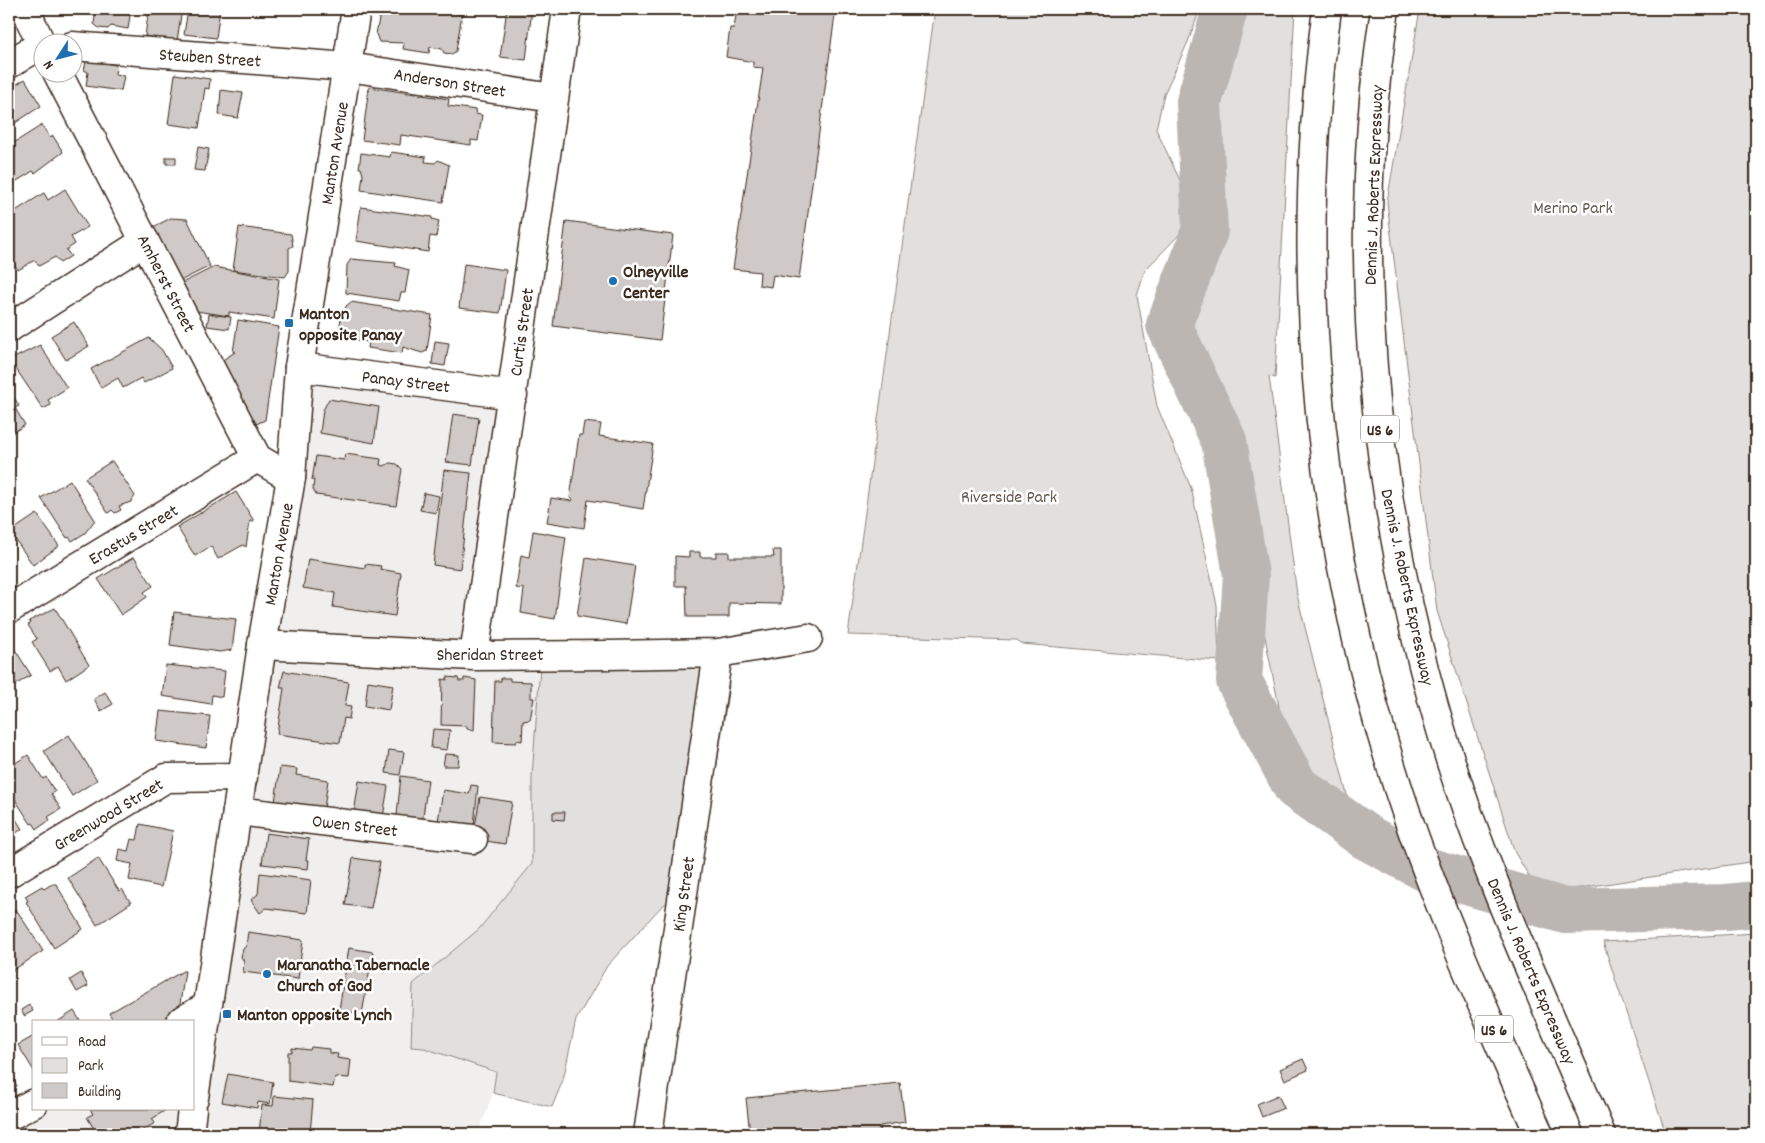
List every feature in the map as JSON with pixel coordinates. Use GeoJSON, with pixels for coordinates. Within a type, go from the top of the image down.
{"type":"FeatureCollection","features":[{"type":"Feature","properties":{"kind":"main road"},"geometry":{"type":"LineString","coordinates":[[25,9],[36,32]]}},
{"type":"Feature","properties":{"kind":"main road","name":"Manton Avenue"},"geometry":{"type":"LineString","coordinates":[[195,1090],[206,1007],[262,645],[291,478],[299,368],[356,9]]}},
{"type":"Feature","properties":{"kind":"main road","name":"Curtis Street"},"geometry":{"type":"LineString","coordinates":[[474,656],[567,9]]}},
{"type":"Feature","properties":{"kind":"main road","name":"US 6"},"geometry":{"type":"LineString","coordinates":[[1327,9],[1318,92],[1312,186],[1314,319],[1322,424],[1341,554],[1362,655],[1409,820],[1449,924],[1539,1134]]}},
{"type":"Feature","properties":{"kind":"main road","name":"Dennis J. Roberts Expressway"},"geometry":{"type":"LineString","coordinates":[[1385,9],[1373,118],[1369,237],[1372,346],[1381,438],[1393,528],[1411,617],[1444,741],[1478,839],[1520,945],[1601,1134]]}},
{"type":"Feature","properties":{"kind":"main road","name":"Steuben Street"},"geometry":{"type":"LineString","coordinates":[[82,47],[348,67]]}},
{"type":"Feature","properties":{"kind":"main road"},"geometry":{"type":"LineString","coordinates":[[9,64],[32,50]]}},
{"type":"Feature","properties":{"kind":"main road","name":"Anderson Street"},"geometry":{"type":"LineString","coordinates":[[348,67],[553,98]]}},
{"type":"Feature","properties":{"kind":"main road","name":"Amherst Street"},"geometry":{"type":"LineString","coordinates":[[62,82],[257,458]]}},
{"type":"Feature","properties":{"kind":"main road"},"geometry":{"type":"LineString","coordinates":[[9,328],[145,241]]}},
{"type":"Feature","properties":{"kind":"main road","name":"Panay Street"},"geometry":{"type":"LineString","coordinates":[[299,368],[513,395]]}},
{"type":"Feature","properties":{"kind":"main road"},"geometry":{"type":"LineString","coordinates":[[257,458],[291,478]]}},
{"type":"Feature","properties":{"kind":"main road","name":"Erastus Street"},"geometry":{"type":"LineString","coordinates":[[9,609],[257,458]]}},
{"type":"Feature","properties":{"kind":"main road","name":"Sheridan Street"},"geometry":{"type":"LineString","coordinates":[[262,645],[474,656],[718,653],[808,638]]}},
{"type":"Feature","properties":{"kind":"main road","name":"King Street"},"geometry":{"type":"LineString","coordinates":[[648,1134],[718,653]]}},
{"type":"Feature","properties":{"kind":"main road","name":"Greenwood Street"},"geometry":{"type":"LineString","coordinates":[[9,873],[166,778],[242,777]]}},
{"type":"Feature","properties":{"kind":"main road","name":"Owen Street"},"geometry":{"type":"LineString","coordinates":[[237,811],[473,839]]}},
{"type":"Feature","properties":{"kind":"main road"},"geometry":{"type":"LineString","coordinates":[[183,1020],[206,1007]]}},
{"type":"Feature","properties":{"kind":"main road"},"geometry":{"type":"LineString","coordinates":[[9,1116],[32,1104]]}},
{"type":"Feature","properties":{"kind":"main road"},"geometry":{"type":"LineString","coordinates":[[189,1134],[192,1110]]}},
{"type":"Feature","properties":{"kind":"shaded area"},"geometry":{"type":"Polygon","coordinates":[[[304,370],[516,404],[492,644],[542,655],[532,777],[532,864],[479,929],[413,984],[411,1047],[424,1048],[496,1072],[493,1093],[478,1134],[9,1134],[9,1116],[32,1110],[195,1110],[215,1008],[304,370]]]}},
{"type":"Feature","properties":{"kind":"green space","name":"Riverside Park"},"geometry":{"type":"Polygon","coordinates":[[[935,9],[1200,9],[1188,42],[1164,94],[1156,129],[1191,204],[1179,235],[1145,270],[1137,295],[1157,406],[1191,488],[1217,605],[1219,661],[1022,644],[1017,640],[848,635],[935,9]]]}},
{"type":"Feature","properties":{"kind":"green space"},"geometry":{"type":"Polygon","coordinates":[[[1225,9],[1295,9],[1275,378],[1269,376],[1297,595],[1350,807],[1328,792],[1307,770],[1284,731],[1251,568],[1192,376],[1192,288],[1202,232],[1206,133],[1225,9]]]}},
{"type":"Feature","properties":{"kind":"green space","name":"Merino Park"},"geometry":{"type":"Polygon","coordinates":[[[1420,9],[1756,9],[1756,861],[1540,894],[1515,853],[1437,611],[1387,202],[1420,9]]]}},
{"type":"Feature","properties":{"kind":"green space"},"geometry":{"type":"Polygon","coordinates":[[[546,654],[725,669],[729,686],[701,867],[696,882],[693,882],[660,908],[607,966],[576,1020],[563,1080],[552,1107],[493,1093],[496,1072],[424,1048],[411,1047],[413,984],[479,929],[532,864],[532,777],[540,667],[546,654]]]}},
{"type":"Feature","properties":{"kind":"green space"},"geometry":{"type":"Polygon","coordinates":[[[1756,933],[1756,1134],[1666,1134],[1603,942],[1756,933]]]}},
{"type":"Feature","properties":{"kind":"building"},"geometry":{"type":"Polygon","coordinates":[[[96,9],[131,9],[128,29],[111,26],[108,29],[99,28],[94,24],[96,9]]]}},
{"type":"Feature","properties":{"kind":"building"},"geometry":{"type":"Polygon","coordinates":[[[149,9],[182,9],[177,41],[145,36],[149,9]]]}},
{"type":"Feature","properties":{"kind":"building"},"geometry":{"type":"Polygon","coordinates":[[[188,9],[220,9],[216,38],[184,34],[188,9]]]}},
{"type":"Feature","properties":{"kind":"building"},"geometry":{"type":"Polygon","coordinates":[[[381,9],[426,9],[462,14],[456,51],[452,54],[444,53],[442,49],[430,47],[429,53],[403,49],[404,43],[379,42],[376,34],[381,9]]]}},
{"type":"Feature","properties":{"kind":"building"},"geometry":{"type":"Polygon","coordinates":[[[507,9],[532,9],[526,60],[500,57],[507,9]]]}},
{"type":"Feature","properties":{"kind":"building"},"geometry":{"type":"Polygon","coordinates":[[[737,9],[801,9],[835,15],[799,279],[773,275],[771,287],[759,285],[760,272],[733,269],[763,68],[753,67],[753,62],[726,57],[730,28],[734,28],[737,9]]]}},
{"type":"Feature","properties":{"kind":"building"},"geometry":{"type":"Polygon","coordinates":[[[86,62],[116,65],[115,75],[124,76],[121,91],[86,86],[88,72],[84,70],[86,62]]]}},
{"type":"Feature","properties":{"kind":"building"},"geometry":{"type":"Polygon","coordinates":[[[175,74],[210,79],[209,89],[205,88],[199,128],[168,124],[175,74]]]}},
{"type":"Feature","properties":{"kind":"building"},"geometry":{"type":"Polygon","coordinates":[[[25,79],[41,106],[9,127],[9,89],[25,79]]]}},
{"type":"Feature","properties":{"kind":"building"},"geometry":{"type":"Polygon","coordinates":[[[369,87],[449,99],[448,106],[476,110],[475,114],[482,115],[478,141],[471,140],[471,145],[401,135],[400,145],[362,140],[369,87]]]}},
{"type":"Feature","properties":{"kind":"building"},"geometry":{"type":"Polygon","coordinates":[[[221,90],[243,93],[238,118],[219,115],[221,90]]]}},
{"type":"Feature","properties":{"kind":"building"},"geometry":{"type":"Polygon","coordinates":[[[42,125],[50,138],[53,136],[63,152],[35,173],[33,171],[12,184],[9,179],[9,146],[42,125]]]}},
{"type":"Feature","properties":{"kind":"building"},"geometry":{"type":"Polygon","coordinates":[[[198,147],[209,149],[205,171],[194,170],[198,147]]]}},
{"type":"Feature","properties":{"kind":"building"},"geometry":{"type":"Polygon","coordinates":[[[391,152],[426,157],[425,162],[435,163],[438,160],[449,165],[443,202],[361,190],[363,175],[361,168],[359,168],[361,153],[390,157],[391,152]]]}},
{"type":"Feature","properties":{"kind":"building"},"geometry":{"type":"Polygon","coordinates":[[[166,157],[176,157],[176,164],[166,164],[166,157]]]}},
{"type":"Feature","properties":{"kind":"building"},"geometry":{"type":"Polygon","coordinates":[[[65,189],[88,227],[71,237],[75,244],[66,250],[71,256],[60,263],[55,257],[39,266],[35,260],[18,270],[9,256],[9,225],[12,223],[9,215],[44,193],[48,200],[65,189]]]}},
{"type":"Feature","properties":{"kind":"building"},"geometry":{"type":"Polygon","coordinates":[[[361,207],[432,217],[432,219],[439,221],[436,237],[430,236],[428,252],[356,241],[361,207]]]}},
{"type":"Feature","properties":{"kind":"building"},"geometry":{"type":"Polygon","coordinates":[[[171,218],[187,219],[210,266],[180,281],[153,227],[171,218]]]}},
{"type":"Feature","properties":{"kind":"building","name":"Olneyville Center"},"geometry":{"type":"Polygon","coordinates":[[[566,221],[673,235],[660,340],[553,326],[566,221]]]}},
{"type":"Feature","properties":{"kind":"building"},"geometry":{"type":"Polygon","coordinates":[[[239,227],[291,234],[293,246],[289,248],[289,271],[285,277],[233,270],[239,227]]]}},
{"type":"Feature","properties":{"kind":"building"},"geometry":{"type":"Polygon","coordinates":[[[351,259],[396,263],[395,266],[409,270],[405,293],[401,293],[399,301],[346,293],[347,265],[351,259]]]}},
{"type":"Feature","properties":{"kind":"building"},"geometry":{"type":"Polygon","coordinates":[[[464,264],[506,270],[500,313],[459,308],[464,264]]]}},
{"type":"Feature","properties":{"kind":"building"},"geometry":{"type":"Polygon","coordinates":[[[214,267],[279,279],[274,319],[229,312],[229,316],[196,311],[182,283],[214,267]]]}},
{"type":"Feature","properties":{"kind":"building"},"geometry":{"type":"Polygon","coordinates":[[[351,302],[432,315],[427,351],[422,353],[403,347],[402,353],[368,348],[369,342],[338,337],[342,312],[345,312],[346,306],[351,302]]]}},
{"type":"Feature","properties":{"kind":"building"},"geometry":{"type":"Polygon","coordinates":[[[209,314],[231,317],[229,329],[207,326],[209,314]]]}},
{"type":"Feature","properties":{"kind":"building"},"geometry":{"type":"Polygon","coordinates":[[[238,320],[279,327],[265,420],[254,425],[221,361],[235,352],[233,352],[238,320]]]}},
{"type":"Feature","properties":{"kind":"building"},"geometry":{"type":"Polygon","coordinates":[[[74,322],[89,346],[66,360],[51,336],[74,322]]]}},
{"type":"Feature","properties":{"kind":"building"},"geometry":{"type":"Polygon","coordinates":[[[149,338],[162,350],[172,368],[144,383],[141,378],[123,388],[118,378],[101,388],[91,369],[149,338]]]}},
{"type":"Feature","properties":{"kind":"building"},"geometry":{"type":"Polygon","coordinates":[[[435,341],[449,343],[445,366],[432,364],[435,341]]]}},
{"type":"Feature","properties":{"kind":"building"},"geometry":{"type":"Polygon","coordinates":[[[40,345],[67,388],[48,400],[51,405],[43,409],[10,360],[40,345]]]}},
{"type":"Feature","properties":{"kind":"building"},"geometry":{"type":"Polygon","coordinates":[[[9,388],[19,406],[15,408],[25,425],[9,435],[9,388]]]}},
{"type":"Feature","properties":{"kind":"building"},"geometry":{"type":"Polygon","coordinates":[[[329,399],[379,407],[374,443],[320,433],[323,410],[329,399]]]}},
{"type":"Feature","properties":{"kind":"building"},"geometry":{"type":"Polygon","coordinates":[[[453,414],[479,418],[472,465],[446,462],[453,414]]]}},
{"type":"Feature","properties":{"kind":"building"},"geometry":{"type":"Polygon","coordinates":[[[584,422],[601,424],[599,436],[653,444],[643,509],[588,500],[584,528],[547,522],[551,498],[572,501],[573,499],[570,498],[579,435],[582,435],[584,422]]]}},
{"type":"Feature","properties":{"kind":"building"},"geometry":{"type":"Polygon","coordinates":[[[345,454],[381,459],[380,465],[397,464],[402,469],[396,506],[316,495],[313,489],[314,480],[312,480],[316,456],[344,460],[345,454]]]}},
{"type":"Feature","properties":{"kind":"building"},"geometry":{"type":"Polygon","coordinates":[[[112,461],[135,496],[131,502],[119,506],[121,510],[115,513],[112,510],[108,513],[85,478],[112,461]]]}},
{"type":"Feature","properties":{"kind":"building"},"geometry":{"type":"Polygon","coordinates":[[[444,470],[471,473],[460,569],[433,565],[444,470]]]}},
{"type":"Feature","properties":{"kind":"building"},"geometry":{"type":"Polygon","coordinates":[[[70,480],[95,520],[85,533],[72,541],[69,537],[67,538],[41,498],[70,480]]]}},
{"type":"Feature","properties":{"kind":"building"},"geometry":{"type":"Polygon","coordinates":[[[236,492],[254,521],[250,521],[246,547],[243,545],[218,559],[211,546],[195,556],[177,527],[236,492]]]}},
{"type":"Feature","properties":{"kind":"building"},"geometry":{"type":"Polygon","coordinates":[[[424,493],[439,496],[436,513],[420,510],[424,493]]]}},
{"type":"Feature","properties":{"kind":"building"},"geometry":{"type":"Polygon","coordinates":[[[37,514],[59,546],[33,565],[10,532],[37,514]]]}},
{"type":"Feature","properties":{"kind":"building"},"geometry":{"type":"Polygon","coordinates":[[[533,531],[566,537],[555,619],[521,613],[524,589],[516,588],[521,555],[529,557],[533,531]]]}},
{"type":"Feature","properties":{"kind":"building"},"geometry":{"type":"Polygon","coordinates":[[[773,550],[781,550],[781,604],[729,603],[729,617],[687,617],[686,586],[675,586],[675,556],[689,557],[689,552],[700,552],[700,557],[716,557],[716,552],[729,552],[729,557],[774,557],[773,550]]]}},
{"type":"Feature","properties":{"kind":"building"},"geometry":{"type":"Polygon","coordinates":[[[134,557],[153,586],[144,592],[147,597],[121,615],[98,579],[134,557]]]}},
{"type":"Feature","properties":{"kind":"building"},"geometry":{"type":"Polygon","coordinates":[[[586,558],[635,566],[626,624],[577,616],[586,558]]]}},
{"type":"Feature","properties":{"kind":"building"},"geometry":{"type":"Polygon","coordinates":[[[308,559],[365,568],[365,564],[381,566],[380,569],[401,573],[395,616],[333,607],[335,593],[303,588],[308,559]]]}},
{"type":"Feature","properties":{"kind":"building"},"geometry":{"type":"Polygon","coordinates":[[[55,608],[89,665],[66,680],[58,666],[50,671],[32,642],[37,639],[28,625],[31,623],[29,621],[55,608]]]}},
{"type":"Feature","properties":{"kind":"building"},"geometry":{"type":"Polygon","coordinates":[[[174,612],[236,619],[232,650],[220,652],[170,645],[174,612]]]}},
{"type":"Feature","properties":{"kind":"building"},"geometry":{"type":"Polygon","coordinates":[[[9,640],[31,675],[9,689],[9,640]]]}},
{"type":"Feature","properties":{"kind":"building"},"geometry":{"type":"Polygon","coordinates":[[[166,665],[225,671],[222,697],[212,695],[211,704],[162,696],[166,665]]]}},
{"type":"Feature","properties":{"kind":"building"},"geometry":{"type":"Polygon","coordinates":[[[284,671],[349,682],[345,706],[351,707],[349,719],[344,718],[340,743],[277,734],[284,688],[280,688],[284,671]]]}},
{"type":"Feature","properties":{"kind":"building"},"geometry":{"type":"Polygon","coordinates":[[[447,677],[458,678],[459,681],[464,681],[464,678],[476,680],[474,730],[467,729],[467,726],[441,725],[442,679],[447,680],[447,677]]]}},
{"type":"Feature","properties":{"kind":"building"},"geometry":{"type":"Polygon","coordinates":[[[501,678],[510,678],[510,681],[531,682],[531,698],[534,698],[530,720],[523,721],[522,741],[517,740],[516,743],[493,742],[495,681],[501,681],[501,678]]]}},
{"type":"Feature","properties":{"kind":"building"},"geometry":{"type":"Polygon","coordinates":[[[368,681],[393,685],[389,710],[365,706],[368,681]]]}},
{"type":"Feature","properties":{"kind":"building"},"geometry":{"type":"Polygon","coordinates":[[[105,692],[113,704],[101,711],[94,699],[105,692]]]}},
{"type":"Feature","properties":{"kind":"building"},"geometry":{"type":"Polygon","coordinates":[[[160,711],[210,716],[206,748],[156,741],[160,711]]]}},
{"type":"Feature","properties":{"kind":"building"},"geometry":{"type":"Polygon","coordinates":[[[433,729],[450,730],[447,750],[431,748],[433,729]]]}},
{"type":"Feature","properties":{"kind":"building"},"geometry":{"type":"Polygon","coordinates":[[[69,735],[97,780],[72,796],[44,751],[69,735]]]}},
{"type":"Feature","properties":{"kind":"building"},"geometry":{"type":"Polygon","coordinates":[[[389,750],[404,752],[400,775],[386,773],[389,750]]]}},
{"type":"Feature","properties":{"kind":"building"},"geometry":{"type":"Polygon","coordinates":[[[445,754],[459,755],[458,766],[443,766],[445,754]]]}},
{"type":"Feature","properties":{"kind":"building"},"geometry":{"type":"Polygon","coordinates":[[[28,755],[43,779],[46,777],[55,792],[51,794],[61,809],[48,817],[50,820],[37,829],[33,823],[31,824],[9,790],[9,767],[28,755]]]}},
{"type":"Feature","properties":{"kind":"building"},"geometry":{"type":"Polygon","coordinates":[[[280,767],[297,769],[296,775],[328,780],[323,816],[274,809],[280,767]]]}},
{"type":"Feature","properties":{"kind":"building"},"geometry":{"type":"Polygon","coordinates":[[[401,776],[428,780],[421,831],[396,825],[401,776]]]}},
{"type":"Feature","properties":{"kind":"building"},"geometry":{"type":"Polygon","coordinates":[[[359,781],[388,786],[382,824],[353,820],[359,781]]]}},
{"type":"Feature","properties":{"kind":"building"},"geometry":{"type":"Polygon","coordinates":[[[471,785],[478,786],[474,826],[438,821],[443,790],[469,794],[471,785]]]}},
{"type":"Feature","properties":{"kind":"building"},"geometry":{"type":"Polygon","coordinates":[[[480,797],[512,802],[505,844],[473,839],[480,797]]]}},
{"type":"Feature","properties":{"kind":"building"},"geometry":{"type":"Polygon","coordinates":[[[9,808],[22,829],[9,838],[9,808]]]}},
{"type":"Feature","properties":{"kind":"building"},"geometry":{"type":"Polygon","coordinates":[[[553,812],[565,812],[564,820],[553,819],[553,812]]]}},
{"type":"Feature","properties":{"kind":"building"},"geometry":{"type":"Polygon","coordinates":[[[140,824],[173,831],[161,887],[129,880],[132,864],[117,861],[119,849],[128,851],[131,839],[137,840],[140,824]]]}},
{"type":"Feature","properties":{"kind":"building"},"geometry":{"type":"Polygon","coordinates":[[[266,833],[309,839],[306,860],[309,860],[308,869],[262,864],[266,833]]]}},
{"type":"Feature","properties":{"kind":"building"},"geometry":{"type":"Polygon","coordinates":[[[98,858],[119,891],[122,889],[131,903],[97,925],[68,878],[98,858]]]}},
{"type":"Feature","properties":{"kind":"building"},"geometry":{"type":"Polygon","coordinates":[[[353,858],[380,862],[371,908],[345,905],[353,858]]]}},
{"type":"Feature","properties":{"kind":"building"},"geometry":{"type":"Polygon","coordinates":[[[260,873],[311,880],[307,913],[266,908],[260,913],[251,900],[258,894],[260,873]]]}},
{"type":"Feature","properties":{"kind":"building"},"geometry":{"type":"Polygon","coordinates":[[[52,884],[56,884],[83,929],[54,948],[26,902],[28,901],[25,896],[42,886],[44,889],[52,884]]]}},
{"type":"Feature","properties":{"kind":"building"},"geometry":{"type":"Polygon","coordinates":[[[16,909],[43,951],[13,970],[9,963],[9,914],[16,909]]]}},
{"type":"Feature","properties":{"kind":"building"},"geometry":{"type":"Polygon","coordinates":[[[248,932],[303,940],[298,979],[243,972],[244,961],[241,957],[246,946],[248,932]]]}},
{"type":"Feature","properties":{"kind":"building"},"geometry":{"type":"Polygon","coordinates":[[[349,948],[373,952],[362,1014],[339,1010],[349,948]]]}},
{"type":"Feature","properties":{"kind":"building"},"geometry":{"type":"Polygon","coordinates":[[[185,971],[179,1010],[166,1020],[113,1020],[109,1013],[185,971]]]}},
{"type":"Feature","properties":{"kind":"building"},"geometry":{"type":"Polygon","coordinates":[[[81,973],[88,986],[77,992],[70,980],[81,973]]]}},
{"type":"Feature","properties":{"kind":"building"},"geometry":{"type":"Polygon","coordinates":[[[29,1005],[33,1011],[24,1016],[21,1010],[29,1005]]]}},
{"type":"Feature","properties":{"kind":"building"},"geometry":{"type":"Polygon","coordinates":[[[74,1011],[80,1020],[60,1020],[74,1011]]]}},
{"type":"Feature","properties":{"kind":"building"},"geometry":{"type":"Polygon","coordinates":[[[32,1037],[32,1068],[18,1045],[32,1037]]]}},
{"type":"Feature","properties":{"kind":"building"},"geometry":{"type":"Polygon","coordinates":[[[311,1047],[329,1049],[329,1053],[338,1054],[337,1058],[351,1060],[349,1078],[335,1077],[333,1087],[288,1081],[288,1052],[292,1052],[292,1048],[310,1050],[311,1047]]]}},
{"type":"Feature","properties":{"kind":"building"},"geometry":{"type":"Polygon","coordinates":[[[1303,1059],[1308,1070],[1285,1080],[1280,1069],[1303,1059]]]}},
{"type":"Feature","properties":{"kind":"building"},"geometry":{"type":"Polygon","coordinates":[[[9,1072],[17,1086],[9,1091],[9,1072]]]}},
{"type":"Feature","properties":{"kind":"building"},"geometry":{"type":"Polygon","coordinates":[[[228,1074],[273,1082],[270,1104],[258,1102],[257,1108],[222,1102],[228,1074]]]}},
{"type":"Feature","properties":{"kind":"building"},"geometry":{"type":"Polygon","coordinates":[[[900,1083],[905,1122],[880,1126],[881,1134],[750,1134],[746,1098],[900,1083]]]}},
{"type":"Feature","properties":{"kind":"building"},"geometry":{"type":"Polygon","coordinates":[[[1278,1095],[1284,1108],[1262,1117],[1257,1104],[1278,1095]]]}},
{"type":"Feature","properties":{"kind":"building"},"geometry":{"type":"Polygon","coordinates":[[[274,1096],[313,1100],[310,1134],[259,1134],[262,1105],[273,1106],[274,1096]]]}},
{"type":"Feature","properties":{"kind":"building"},"geometry":{"type":"Polygon","coordinates":[[[91,1110],[166,1110],[152,1119],[155,1123],[136,1134],[97,1134],[87,1117],[93,1114],[91,1110]]]}},
{"type":"Feature","properties":{"kind":"waterway"},"geometry":{"type":"LineString","coordinates":[[1225,9],[1199,102],[1205,231],[1169,325],[1224,441],[1246,575],[1239,681],[1296,787],[1366,837],[1430,871],[1565,911],[1726,907],[1756,904]]}},
{"type":"Feature","properties":{"kind":"place","name":"Olneyville Center"},"geometry":{"type":"Point","coordinates":[613,281]}},
{"type":"Feature","properties":{"kind":"place","name":"Manton opposite Panay"},"geometry":{"type":"Point","coordinates":[289,323]}},
{"type":"Feature","properties":{"kind":"place","name":"Maranatha Tabernacle Church of God"},"geometry":{"type":"Point","coordinates":[267,974]}},
{"type":"Feature","properties":{"kind":"place","name":"Manton opposite Lynch"},"geometry":{"type":"Point","coordinates":[227,1014]}}]}
